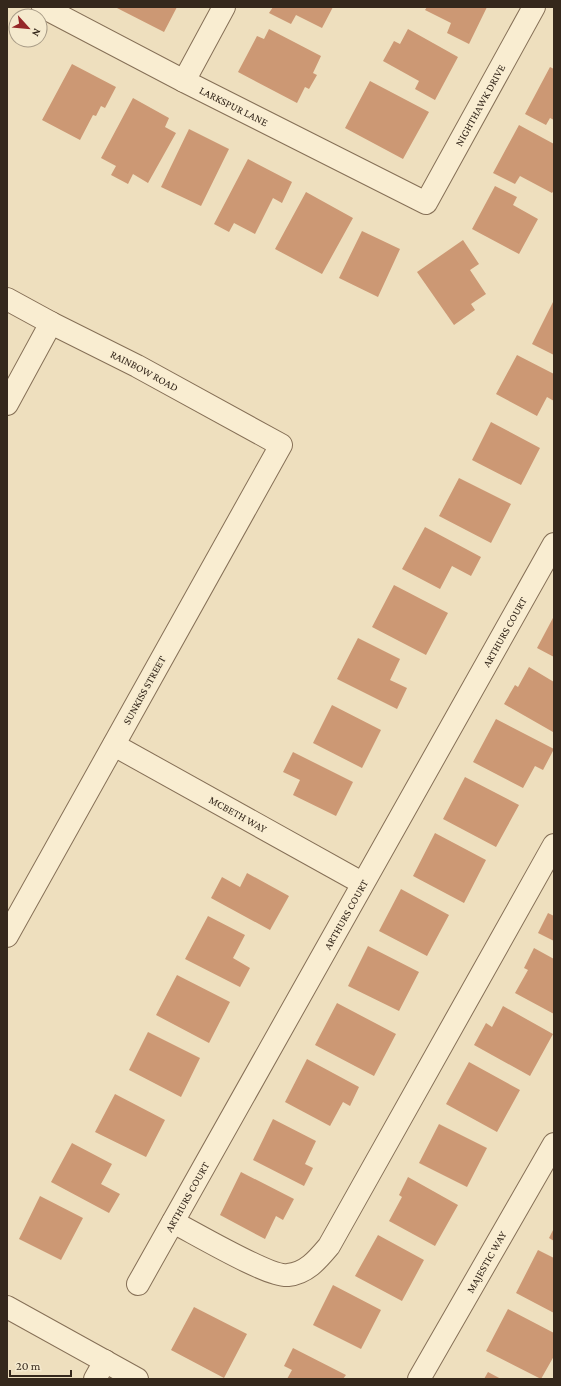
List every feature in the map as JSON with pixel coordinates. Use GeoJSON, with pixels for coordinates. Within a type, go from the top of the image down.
{"type":"FeatureCollection","features":[{"type":"Feature","properties":{"kind":"street","name":"LARKSPUR LANE"},"geometry":{"type":"LineString","coordinates":[[44,7],[184,81],[426,203]]}},
{"type":"Feature","properties":{"kind":"street"},"geometry":{"type":"LineString","coordinates":[[184,81],[224,7]]}},
{"type":"Feature","properties":{"kind":"street","name":"NIGHTHAWK DRIVE"},"geometry":{"type":"LineString","coordinates":[[426,203],[534,7]]}},
{"type":"Feature","properties":{"kind":"street","name":"RAINBOW ROAD"},"geometry":{"type":"LineString","coordinates":[[7,299],[137,366],[281,445]]}},
{"type":"Feature","properties":{"kind":"street"},"geometry":{"type":"LineString","coordinates":[[7,404],[51,323]]}},
{"type":"Feature","properties":{"kind":"street","name":"SUNKISS STREET"},"geometry":{"type":"LineString","coordinates":[[7,936],[281,445]]}},
{"type":"Feature","properties":{"kind":"street","name":"ARTHURS COURT"},"geometry":{"type":"LineString","coordinates":[[138,1284],[362,883],[554,544]]}},
{"type":"Feature","properties":{"kind":"street","name":"MCBETH WAY"},"geometry":{"type":"LineString","coordinates":[[114,745],[362,883]]}},
{"type":"Feature","properties":{"kind":"street"},"geometry":{"type":"LineString","coordinates":[[173,1222],[252,1264],[273,1273],[287,1276],[302,1272],[317,1261],[329,1246],[554,845]]}},
{"type":"Feature","properties":{"kind":"street","name":"MAJESTIC WAY"},"geometry":{"type":"LineString","coordinates":[[419,1379],[554,1144]]}},
{"type":"Feature","properties":{"kind":"street"},"geometry":{"type":"LineString","coordinates":[[7,1307],[100,1370],[137,1379]]}},
{"type":"Feature","properties":{"kind":"building"},"geometry":{"type":"Polygon","coordinates":[[[115,7],[177,7],[164,32],[115,7]]]}},
{"type":"Feature","properties":{"kind":"building"},"geometry":{"type":"Polygon","coordinates":[[[273,7],[333,7],[322,28],[296,15],[291,24],[269,13],[273,7]]]}},
{"type":"Feature","properties":{"kind":"building"},"geometry":{"type":"Polygon","coordinates":[[[427,7],[487,7],[469,44],[447,33],[451,23],[425,10],[427,7]]]}},
{"type":"Feature","properties":{"kind":"building"},"geometry":{"type":"Polygon","coordinates":[[[269,29],[321,56],[313,73],[317,75],[309,89],[305,87],[297,103],[238,72],[257,36],[264,39],[269,29]]]}},
{"type":"Feature","properties":{"kind":"building"},"geometry":{"type":"Polygon","coordinates":[[[408,29],[458,57],[435,100],[415,89],[419,81],[383,61],[394,41],[400,44],[408,29]]]}},
{"type":"Feature","properties":{"kind":"building"},"geometry":{"type":"Polygon","coordinates":[[[72,64],[116,87],[105,108],[101,106],[96,116],[93,115],[80,140],[42,120],[72,64]]]}},
{"type":"Feature","properties":{"kind":"building"},"geometry":{"type":"Polygon","coordinates":[[[550,67],[554,69],[554,120],[550,118],[546,125],[525,114],[550,67]]]}},
{"type":"Feature","properties":{"kind":"building"},"geometry":{"type":"Polygon","coordinates":[[[370,81],[429,112],[403,159],[345,128],[370,81]]]}},
{"type":"Feature","properties":{"kind":"building"},"geometry":{"type":"Polygon","coordinates":[[[133,98],[169,118],[165,127],[176,133],[148,183],[133,174],[128,184],[111,175],[116,166],[101,158],[133,98]]]}},
{"type":"Feature","properties":{"kind":"building"},"geometry":{"type":"Polygon","coordinates":[[[519,125],[554,144],[554,190],[552,193],[520,176],[515,184],[493,173],[519,125]]]}},
{"type":"Feature","properties":{"kind":"building"},"geometry":{"type":"Polygon","coordinates":[[[189,129],[229,149],[201,206],[161,187],[189,129]]]}},
{"type":"Feature","properties":{"kind":"building"},"geometry":{"type":"Polygon","coordinates":[[[248,159],[292,182],[282,203],[273,198],[255,234],[234,223],[229,232],[214,224],[248,159]]]}},
{"type":"Feature","properties":{"kind":"building"},"geometry":{"type":"Polygon","coordinates":[[[495,186],[517,197],[513,205],[538,219],[519,254],[472,229],[495,186]]]}},
{"type":"Feature","properties":{"kind":"building"},"geometry":{"type":"Polygon","coordinates":[[[306,192],[353,218],[322,274],[275,249],[306,192]]]}},
{"type":"Feature","properties":{"kind":"building"},"geometry":{"type":"Polygon","coordinates":[[[362,231],[400,249],[378,297],[339,278],[362,231]]]}},
{"type":"Feature","properties":{"kind":"building"},"geometry":{"type":"Polygon","coordinates":[[[463,240],[479,264],[470,270],[486,294],[471,304],[475,310],[454,325],[417,272],[463,240]]]}},
{"type":"Feature","properties":{"kind":"building"},"geometry":{"type":"Polygon","coordinates":[[[554,300],[554,355],[532,344],[554,300]]]}},
{"type":"Feature","properties":{"kind":"building"},"geometry":{"type":"Polygon","coordinates":[[[517,355],[554,374],[554,401],[547,397],[537,416],[496,394],[517,355]]]}},
{"type":"Feature","properties":{"kind":"building"},"geometry":{"type":"Polygon","coordinates":[[[491,422],[540,448],[521,485],[472,460],[491,422]]]}},
{"type":"Feature","properties":{"kind":"building"},"geometry":{"type":"Polygon","coordinates":[[[459,478],[511,504],[491,543],[439,516],[459,478]]]}},
{"type":"Feature","properties":{"kind":"building"},"geometry":{"type":"Polygon","coordinates":[[[425,527],[481,557],[471,576],[452,566],[440,589],[402,569],[425,527]]]}},
{"type":"Feature","properties":{"kind":"building"},"geometry":{"type":"Polygon","coordinates":[[[394,585],[448,613],[426,655],[372,627],[394,585]]]}},
{"type":"Feature","properties":{"kind":"building"},"geometry":{"type":"Polygon","coordinates":[[[554,616],[554,657],[537,648],[554,616]]]}},
{"type":"Feature","properties":{"kind":"building"},"geometry":{"type":"Polygon","coordinates":[[[358,638],[400,659],[390,680],[407,688],[397,709],[337,679],[358,638]]]}},
{"type":"Feature","properties":{"kind":"building"},"geometry":{"type":"Polygon","coordinates":[[[529,667],[554,682],[553,732],[504,704],[515,685],[518,687],[529,667]]]}},
{"type":"Feature","properties":{"kind":"building"},"geometry":{"type":"Polygon","coordinates":[[[332,705],[381,730],[362,768],[313,743],[332,705]]]}},
{"type":"Feature","properties":{"kind":"building"},"geometry":{"type":"Polygon","coordinates":[[[496,719],[554,749],[543,770],[535,766],[523,788],[473,762],[496,719]]]}},
{"type":"Feature","properties":{"kind":"building"},"geometry":{"type":"Polygon","coordinates":[[[293,752],[353,782],[336,816],[293,795],[300,780],[283,772],[293,752]]]}},
{"type":"Feature","properties":{"kind":"building"},"geometry":{"type":"Polygon","coordinates":[[[465,777],[519,805],[496,847],[443,819],[465,777]]]}},
{"type":"Feature","properties":{"kind":"building"},"geometry":{"type":"Polygon","coordinates":[[[435,833],[486,860],[464,903],[413,876],[435,833]]]}},
{"type":"Feature","properties":{"kind":"building"},"geometry":{"type":"Polygon","coordinates":[[[247,873],[289,896],[270,930],[211,898],[222,877],[240,887],[247,873]]]}},
{"type":"Feature","properties":{"kind":"building"},"geometry":{"type":"Polygon","coordinates":[[[401,889],[449,915],[427,956],[379,931],[401,889]]]}},
{"type":"Feature","properties":{"kind":"building"},"geometry":{"type":"Polygon","coordinates":[[[548,913],[554,916],[554,941],[538,933],[548,913]]]}},
{"type":"Feature","properties":{"kind":"building"},"geometry":{"type":"Polygon","coordinates":[[[208,916],[245,935],[233,958],[250,968],[240,987],[185,959],[208,916]]]}},
{"type":"Feature","properties":{"kind":"building"},"geometry":{"type":"Polygon","coordinates":[[[368,946],[419,972],[399,1011],[348,986],[368,946]]]}},
{"type":"Feature","properties":{"kind":"building"},"geometry":{"type":"Polygon","coordinates":[[[534,948],[554,959],[554,1014],[515,993],[528,970],[524,968],[534,948]]]}},
{"type":"Feature","properties":{"kind":"building"},"geometry":{"type":"Polygon","coordinates":[[[177,975],[230,1002],[209,1043],[156,1015],[177,975]]]}},
{"type":"Feature","properties":{"kind":"building"},"geometry":{"type":"Polygon","coordinates":[[[337,1003],[396,1034],[374,1076],[315,1045],[337,1003]]]}},
{"type":"Feature","properties":{"kind":"building"},"geometry":{"type":"Polygon","coordinates":[[[503,1006],[553,1034],[530,1076],[474,1045],[486,1023],[492,1027],[503,1006]]]}},
{"type":"Feature","properties":{"kind":"building"},"geometry":{"type":"Polygon","coordinates":[[[148,1032],[200,1058],[181,1097],[129,1070],[148,1032]]]}},
{"type":"Feature","properties":{"kind":"building"},"geometry":{"type":"Polygon","coordinates":[[[307,1059],[359,1087],[350,1106],[343,1102],[330,1126],[285,1102],[307,1059]]]}},
{"type":"Feature","properties":{"kind":"building"},"geometry":{"type":"Polygon","coordinates":[[[469,1062],[520,1090],[497,1132],[446,1104],[469,1062]]]}},
{"type":"Feature","properties":{"kind":"building"},"geometry":{"type":"Polygon","coordinates":[[[115,1094],[165,1120],[146,1157],[95,1132],[115,1094]]]}},
{"type":"Feature","properties":{"kind":"building"},"geometry":{"type":"Polygon","coordinates":[[[273,1119],[316,1141],[305,1164],[313,1168],[304,1186],[253,1160],[273,1119]]]}},
{"type":"Feature","properties":{"kind":"building"},"geometry":{"type":"Polygon","coordinates":[[[439,1124],[487,1148],[467,1187],[419,1163],[439,1124]]]}},
{"type":"Feature","properties":{"kind":"building"},"geometry":{"type":"Polygon","coordinates":[[[72,1143],[112,1164],[101,1184],[120,1194],[109,1213],[51,1182],[72,1143]]]}},
{"type":"Feature","properties":{"kind":"building"},"geometry":{"type":"Polygon","coordinates":[[[241,1172],[294,1199],[283,1220],[276,1216],[265,1239],[220,1215],[241,1172]]]}},
{"type":"Feature","properties":{"kind":"building"},"geometry":{"type":"Polygon","coordinates":[[[408,1177],[458,1205],[435,1246],[389,1221],[402,1197],[399,1195],[408,1177]]]}},
{"type":"Feature","properties":{"kind":"building"},"geometry":{"type":"Polygon","coordinates":[[[40,1196],[83,1218],[61,1260],[19,1239],[40,1196]]]}},
{"type":"Feature","properties":{"kind":"building"},"geometry":{"type":"Polygon","coordinates":[[[554,1228],[554,1241],[549,1238],[554,1228]]]}},
{"type":"Feature","properties":{"kind":"building"},"geometry":{"type":"Polygon","coordinates":[[[378,1235],[424,1260],[402,1301],[355,1276],[378,1235]]]}},
{"type":"Feature","properties":{"kind":"building"},"geometry":{"type":"Polygon","coordinates":[[[538,1250],[554,1258],[554,1313],[516,1293],[538,1250]]]}},
{"type":"Feature","properties":{"kind":"building"},"geometry":{"type":"Polygon","coordinates":[[[333,1285],[381,1310],[361,1349],[313,1325],[333,1285]]]}},
{"type":"Feature","properties":{"kind":"building"},"geometry":{"type":"Polygon","coordinates":[[[194,1307],[247,1334],[224,1378],[171,1350],[194,1307]]]}},
{"type":"Feature","properties":{"kind":"building"},"geometry":{"type":"Polygon","coordinates":[[[508,1309],[554,1333],[554,1356],[541,1379],[486,1351],[508,1309]]]}},
{"type":"Feature","properties":{"kind":"building"},"geometry":{"type":"Polygon","coordinates":[[[293,1348],[346,1375],[343,1379],[287,1379],[292,1370],[284,1366],[293,1348]]]}},
{"type":"Feature","properties":{"kind":"building"},"geometry":{"type":"Polygon","coordinates":[[[488,1372],[501,1379],[484,1379],[488,1372]]]}}]}
